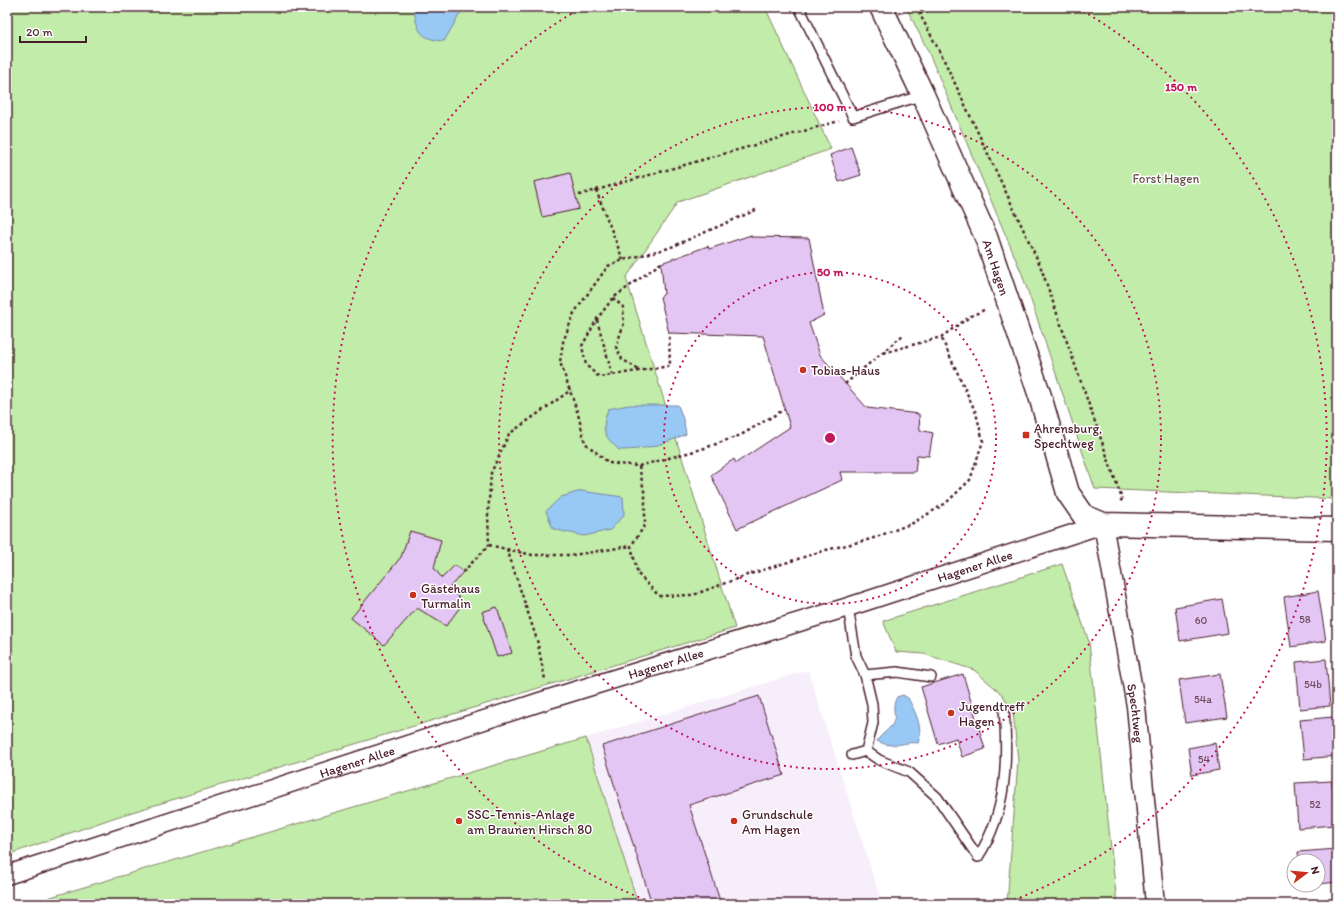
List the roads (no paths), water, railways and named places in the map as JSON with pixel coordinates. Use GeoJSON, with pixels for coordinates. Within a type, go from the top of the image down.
{"type":"FeatureCollection","features":[{"type":"Feature","properties":{"kind":"street","name":"Am Hagen"},"geometry":{"type":"LineString","coordinates":[[881,7],[923,95],[986,237],[1040,396],[1068,493],[1084,516],[1103,524]]}},
{"type":"Feature","properties":{"kind":"street","name":"Hagener Allee"},"geometry":{"type":"LineString","coordinates":[[7,875],[549,699],[848,607],[1103,524],[1337,529]]}},
{"type":"Feature","properties":{"kind":"street","name":"Spechtweg"},"geometry":{"type":"LineString","coordinates":[[1103,524],[1136,706],[1155,904]]}},
{"type":"Feature","properties":{"kind":"lane"},"geometry":{"type":"LineString","coordinates":[[800,7],[853,117],[923,95]]}},
{"type":"Feature","properties":{"kind":"lane"},"geometry":{"type":"LineString","coordinates":[[848,607],[856,656],[865,675],[874,723],[866,752]]}},
{"type":"Feature","properties":{"kind":"lane"},"geometry":{"type":"LineString","coordinates":[[865,675],[897,672],[931,677]]}},
{"type":"Feature","properties":{"kind":"lane"},"geometry":{"type":"LineString","coordinates":[[852,755],[866,752],[879,760],[909,772],[937,797],[978,857],[996,825],[1004,790],[1004,709]]}},
{"type":"Feature","properties":{"kind":"water"},"geometry":{"type":"Polygon","coordinates":[[[413,7],[464,7],[444,41],[429,38],[421,32],[416,22],[413,7]]]}},
{"type":"Feature","properties":{"kind":"water"},"geometry":{"type":"Polygon","coordinates":[[[629,405],[678,405],[684,422],[686,434],[653,446],[619,450],[605,432],[604,427],[606,416],[608,409],[629,405]]]}},
{"type":"Feature","properties":{"kind":"water"},"geometry":{"type":"Polygon","coordinates":[[[581,491],[623,497],[624,515],[610,530],[584,536],[553,529],[546,511],[561,497],[581,491]]]}},
{"type":"Feature","properties":{"kind":"water"},"geometry":{"type":"Polygon","coordinates":[[[903,695],[908,698],[918,720],[920,738],[918,743],[889,745],[877,741],[894,722],[895,701],[897,697],[903,695]]]}},
{"type":"Feature","properties":{"kind":"place","name":"Tobias-Haus"},"geometry":{"type":"Point","coordinates":[803,370]}},
{"type":"Feature","properties":{"kind":"place","name":"Ahrensburg, Spechtweg"},"geometry":{"type":"Point","coordinates":[1026,435]}},
{"type":"Feature","properties":{"kind":"place","name":"Gästehaus Turmalin"},"geometry":{"type":"Point","coordinates":[413,595]}},
{"type":"Feature","properties":{"kind":"place","name":"Jugendtreff Hagen"},"geometry":{"type":"Point","coordinates":[951,713]}},
{"type":"Feature","properties":{"kind":"place","name":"SSC-Tennis-Anlage am Braunen Hirsch 80"},"geometry":{"type":"Point","coordinates":[459,821]}},
{"type":"Feature","properties":{"kind":"place","name":"Grundschule Am Hagen"},"geometry":{"type":"Point","coordinates":[734,821]}},
{"type":"Feature","properties":{"kind":"park label","name":"Forst Hagen"},"geometry":{"type":"Point","coordinates":[1166,178]}}]}
